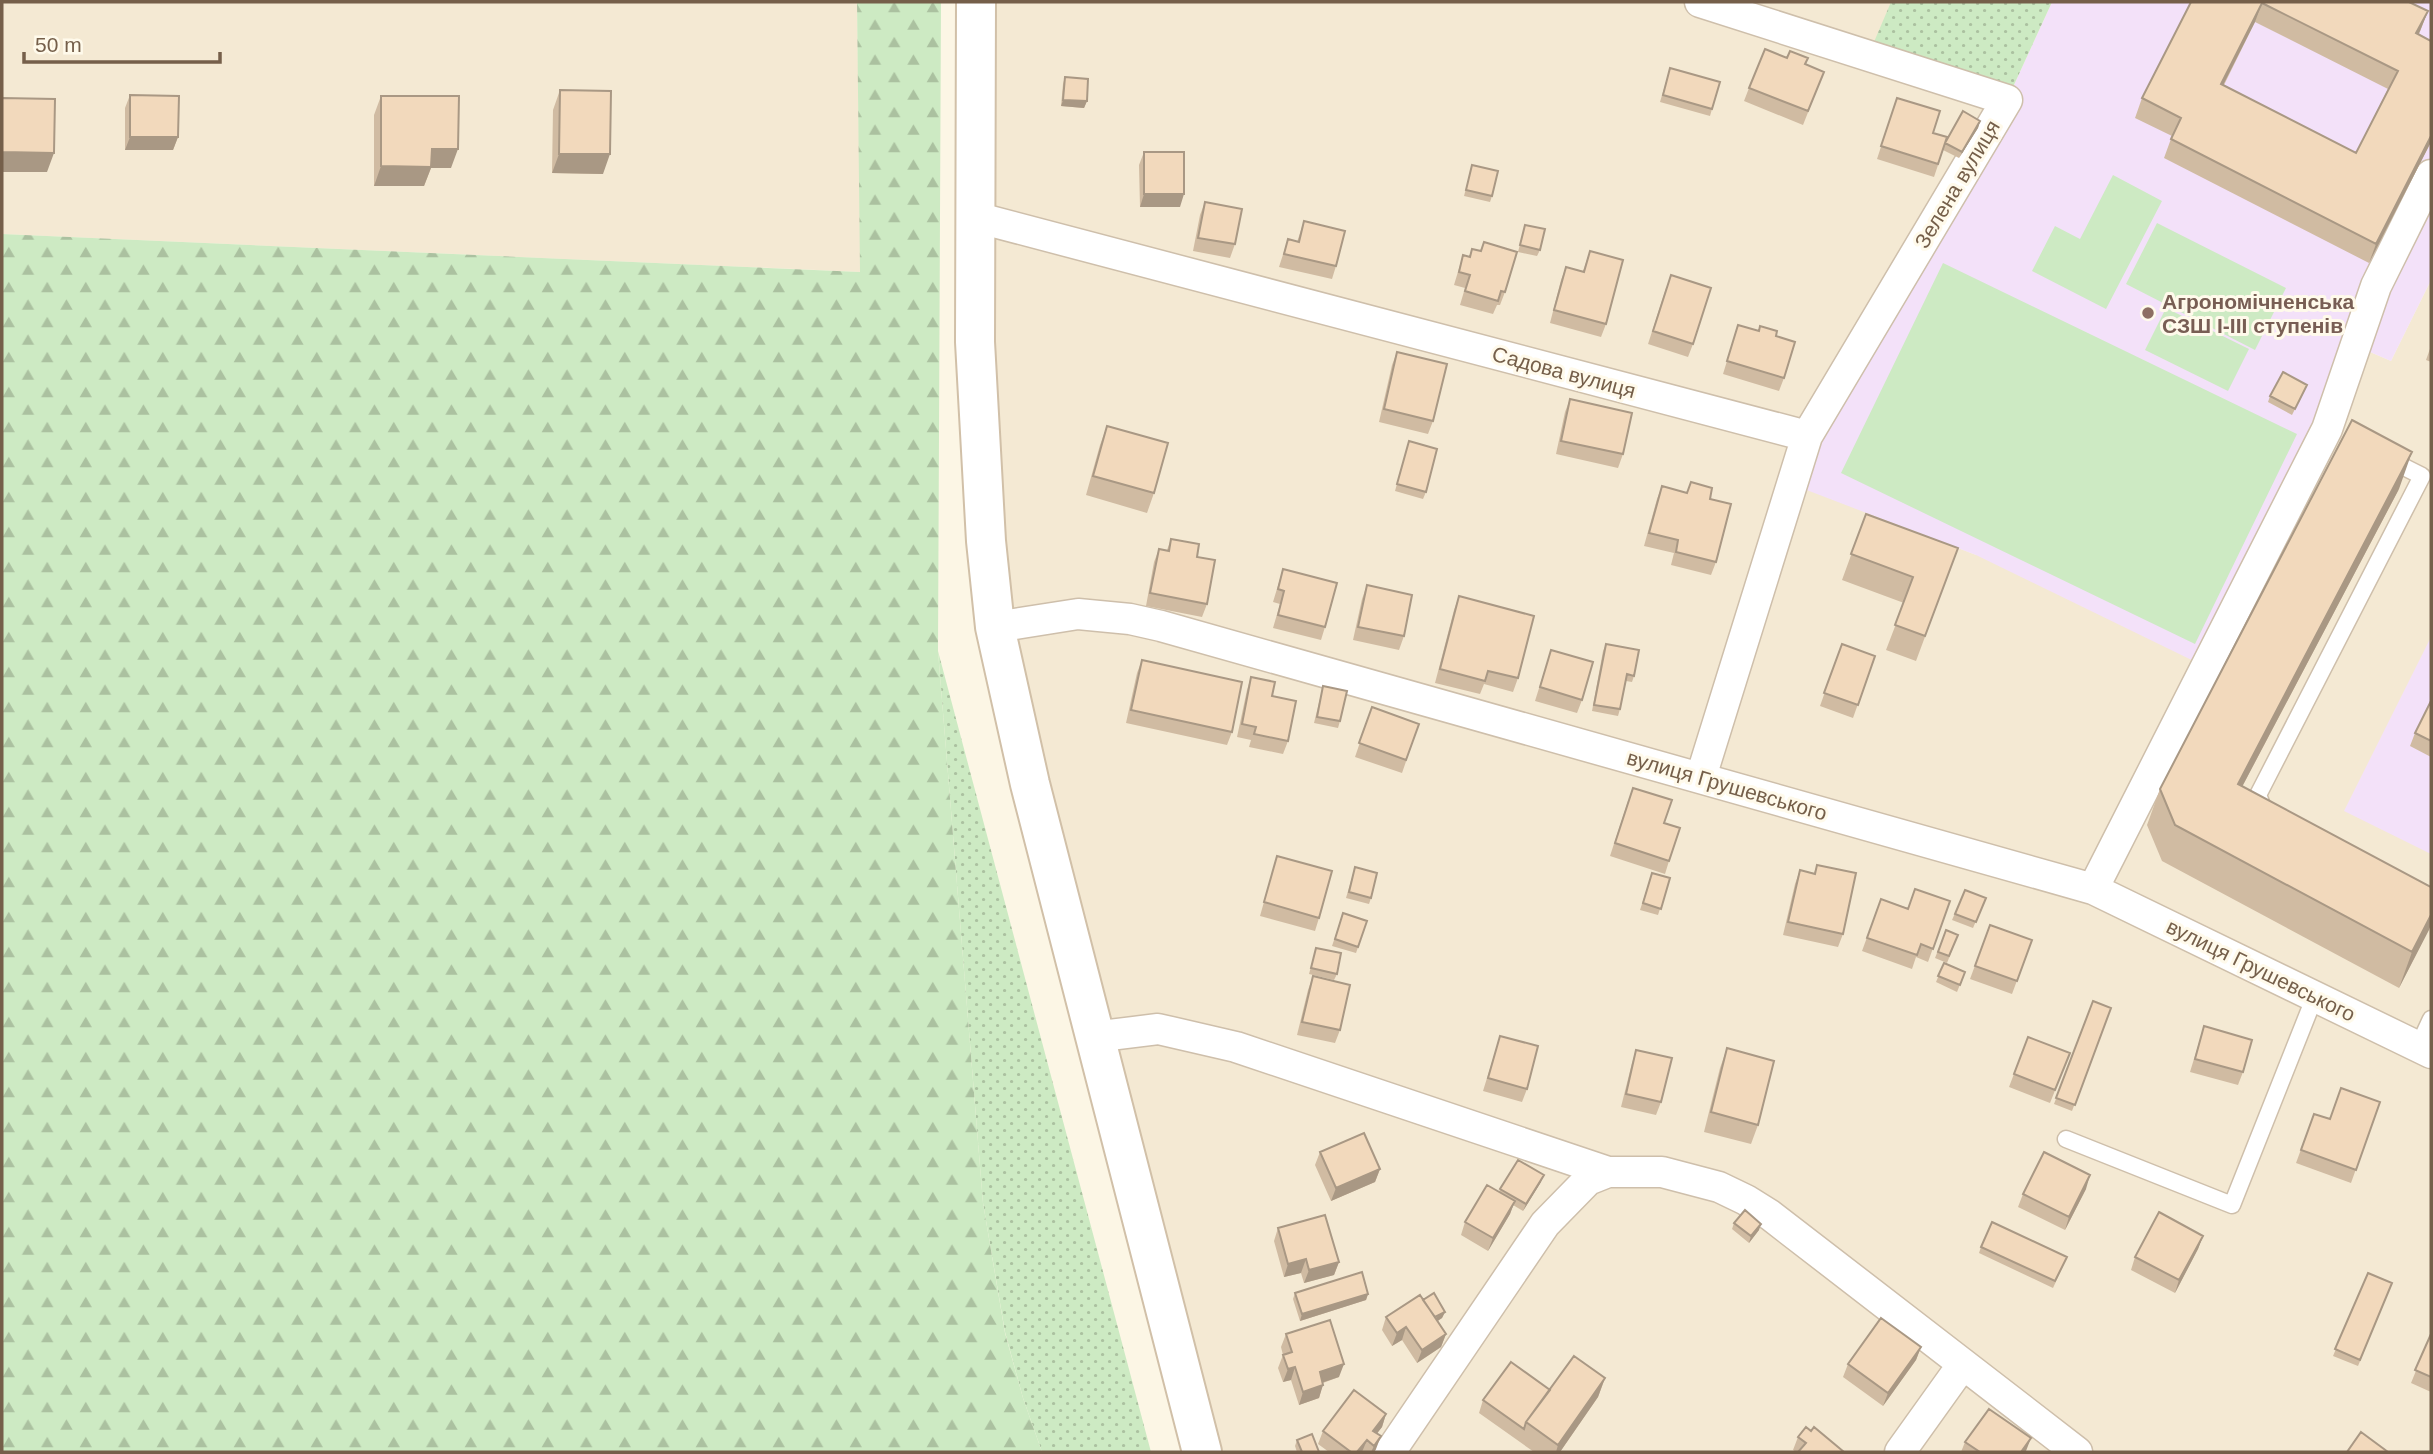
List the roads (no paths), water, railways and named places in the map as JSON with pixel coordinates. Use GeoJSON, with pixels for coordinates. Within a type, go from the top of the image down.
{"type":"FeatureCollection","features":[{"type":"Feature","properties":{"kind":"main road"},"geometry":{"type":"LineString","coordinates":[[976,2],[975,342],[986,541],[995,627],[1030,785],[1093,1037],[1202,1452]]}},
{"type":"Feature","properties":{"kind":"street","name":"Зелена вулиця"},"geometry":{"type":"LineString","coordinates":[[1700,2],[2007,100],[1807,436]]}},
{"type":"Feature","properties":{"kind":"street"},"geometry":{"type":"LineString","coordinates":[[2093,889],[2333,432],[2376,286],[2431,175]]}},
{"type":"Feature","properties":{"kind":"street","name":"Садова вулиця"},"geometry":{"type":"LineString","coordinates":[[975,217],[1807,436]]}},
{"type":"Feature","properties":{"kind":"street"},"geometry":{"type":"LineString","coordinates":[[1700,777],[1807,436]]}},
{"type":"Feature","properties":{"kind":"street","name":"вулиця Грушевського"},"geometry":{"type":"LineString","coordinates":[[995,627],[1078,614],[1130,619],[2093,889],[2425,1050]]}},
{"type":"Feature","properties":{"kind":"street"},"geometry":{"type":"LineString","coordinates":[[1093,1037],[1158,1029],[1236,1047],[1608,1172],[1662,1172],[1719,1187],[1770,1215],[2077,1452]]}},
{"type":"Feature","properties":{"kind":"street"},"geometry":{"type":"LineString","coordinates":[[1390,1452],[1545,1224],[1588,1180],[1608,1172]]}},
{"type":"Feature","properties":{"kind":"street"},"geometry":{"type":"LineString","coordinates":[[1900,1452],[1963,1364]]}},
{"type":"Feature","properties":{"kind":"lane"},"geometry":{"type":"LineString","coordinates":[[2280,827],[2268,821],[2258,795],[2422,476],[2375,453]]}},
{"type":"Feature","properties":{"kind":"lane"},"geometry":{"type":"LineString","coordinates":[[2066,1139],[2232,1205],[2315,996]]}},
{"type":"Feature","properties":{"kind":"lane"},"geometry":{"type":"LineString","coordinates":[[2425,1050],[2431,1019]]}},
{"type":"Feature","properties":{"kind":"place","name":"Агрономічненська СЗШ І-ІІІ ступенів"},"geometry":{"type":"Point","coordinates":[2148,313]}}]}
